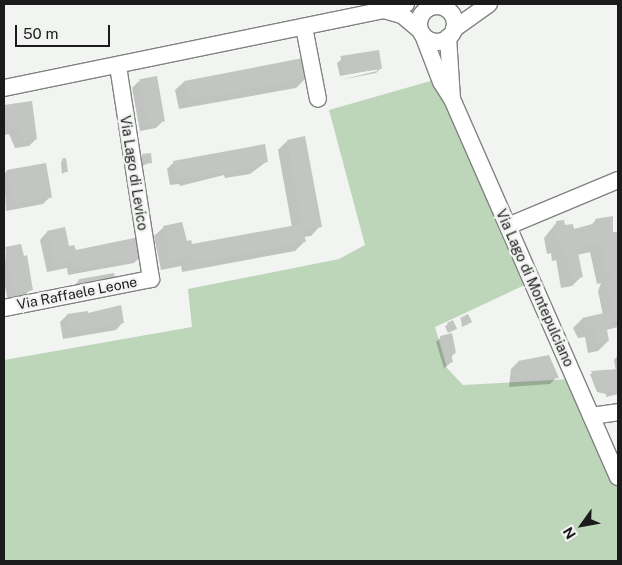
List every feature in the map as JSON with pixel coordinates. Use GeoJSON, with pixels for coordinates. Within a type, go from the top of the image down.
{"type":"FeatureCollection","features":[{"type":"Feature","properties":{"kind":"street"},"geometry":{"type":"LineString","coordinates":[[4,88],[118,66],[406,4]]}},
{"type":"Feature","properties":{"kind":"street"},"geometry":{"type":"LineString","coordinates":[[422,32],[422,13],[434,5],[461,4]]}},
{"type":"Feature","properties":{"kind":"street"},"geometry":{"type":"LineString","coordinates":[[384,10],[402,15],[433,41],[451,33],[490,4]]}},
{"type":"Feature","properties":{"kind":"street"},"geometry":{"type":"LineString","coordinates":[[434,5],[451,13],[451,33]]}},
{"type":"Feature","properties":{"kind":"street"},"geometry":{"type":"LineString","coordinates":[[304,27],[318,99]]}},
{"type":"Feature","properties":{"kind":"street","name":"Via Lago di Montepulciano"},"geometry":{"type":"LineString","coordinates":[[422,32],[441,82],[452,99],[618,477]]}},
{"type":"Feature","properties":{"kind":"street","name":"Via Lago di Montepulciano"},"geometry":{"type":"LineString","coordinates":[[451,33],[452,99]]}},
{"type":"Feature","properties":{"kind":"street","name":"Via Lago di Levico"},"geometry":{"type":"LineString","coordinates":[[118,66],[151,279]]}},
{"type":"Feature","properties":{"kind":"street"},"geometry":{"type":"LineString","coordinates":[[508,226],[618,180]]}},
{"type":"Feature","properties":{"kind":"street","name":"Via Raffaele Leone"},"geometry":{"type":"LineString","coordinates":[[4,308],[151,279]]}},
{"type":"Feature","properties":{"kind":"street"},"geometry":{"type":"LineString","coordinates":[[591,416],[618,412]]}},
{"type":"Feature","properties":{"kind":"green space"},"geometry":{"type":"Polygon","coordinates":[[[434,80],[529,283],[435,327],[447,368],[463,385],[571,379],[618,483],[618,561],[4,561],[4,360],[192,327],[188,289],[339,259],[365,245],[329,110],[434,80]]]}},
{"type":"Feature","properties":{"kind":"building"},"geometry":{"type":"Polygon","coordinates":[[[379,50],[382,69],[343,75],[340,56],[379,50]]]}},
{"type":"Feature","properties":{"kind":"building"},"geometry":{"type":"Polygon","coordinates":[[[303,58],[307,78],[188,101],[184,81],[303,58]]]}},
{"type":"Feature","properties":{"kind":"building"},"geometry":{"type":"Polygon","coordinates":[[[157,76],[165,121],[147,124],[139,79],[157,76]]]}},
{"type":"Feature","properties":{"kind":"building"},"geometry":{"type":"Polygon","coordinates":[[[32,101],[37,139],[23,141],[16,127],[9,128],[8,120],[4,121],[4,105],[32,101]]]}},
{"type":"Feature","properties":{"kind":"building"},"geometry":{"type":"Polygon","coordinates":[[[305,136],[322,227],[303,230],[306,242],[192,263],[191,257],[170,261],[163,226],[182,222],[187,241],[191,240],[192,244],[302,224],[287,140],[305,136]]]}},
{"type":"Feature","properties":{"kind":"building"},"geometry":{"type":"Polygon","coordinates":[[[265,144],[268,162],[258,164],[258,167],[177,179],[173,161],[265,144]]]}},
{"type":"Feature","properties":{"kind":"building"},"geometry":{"type":"Polygon","coordinates":[[[151,153],[152,163],[143,164],[142,154],[151,153]]]}},
{"type":"Feature","properties":{"kind":"building"},"geometry":{"type":"Polygon","coordinates":[[[66,158],[68,172],[64,172],[62,159],[66,158]]]}},
{"type":"Feature","properties":{"kind":"building"},"geometry":{"type":"Polygon","coordinates":[[[46,163],[52,197],[13,204],[7,170],[46,163]]]}},
{"type":"Feature","properties":{"kind":"building"},"geometry":{"type":"Polygon","coordinates":[[[613,216],[613,232],[617,232],[618,237],[618,322],[606,324],[609,341],[597,344],[594,328],[587,329],[582,318],[613,311],[607,280],[611,279],[610,274],[606,275],[600,243],[577,248],[583,277],[571,279],[565,251],[561,252],[560,244],[557,245],[553,227],[557,227],[556,221],[564,220],[565,225],[573,224],[574,229],[596,223],[595,219],[613,216]]]}},
{"type":"Feature","properties":{"kind":"building"},"geometry":{"type":"Polygon","coordinates":[[[65,227],[69,246],[74,245],[76,250],[139,237],[143,257],[75,268],[74,261],[54,265],[47,231],[65,227]]]}},
{"type":"Feature","properties":{"kind":"building"},"geometry":{"type":"Polygon","coordinates":[[[21,244],[24,256],[27,255],[33,290],[15,295],[5,247],[21,244]]]}},
{"type":"Feature","properties":{"kind":"building"},"geometry":{"type":"Polygon","coordinates":[[[114,273],[116,284],[80,290],[79,279],[114,273]]]}},
{"type":"Feature","properties":{"kind":"building"},"geometry":{"type":"Polygon","coordinates":[[[121,305],[124,323],[70,332],[67,314],[88,311],[88,313],[121,305]]]}},
{"type":"Feature","properties":{"kind":"building"},"geometry":{"type":"Polygon","coordinates":[[[468,314],[472,322],[464,326],[460,318],[468,314]]]}},
{"type":"Feature","properties":{"kind":"building"},"geometry":{"type":"Polygon","coordinates":[[[453,320],[457,329],[450,332],[447,323],[453,320]]]}},
{"type":"Feature","properties":{"kind":"building"},"geometry":{"type":"Polygon","coordinates":[[[452,333],[456,353],[451,354],[453,362],[448,364],[440,336],[452,333]]]}},
{"type":"Feature","properties":{"kind":"building"},"geometry":{"type":"Polygon","coordinates":[[[549,355],[559,378],[515,381],[514,372],[520,371],[518,361],[549,355]]]}},
{"type":"Feature","properties":{"kind":"building"},"geometry":{"type":"Polygon","coordinates":[[[618,369],[618,393],[599,390],[591,371],[618,369]]]}}]}
